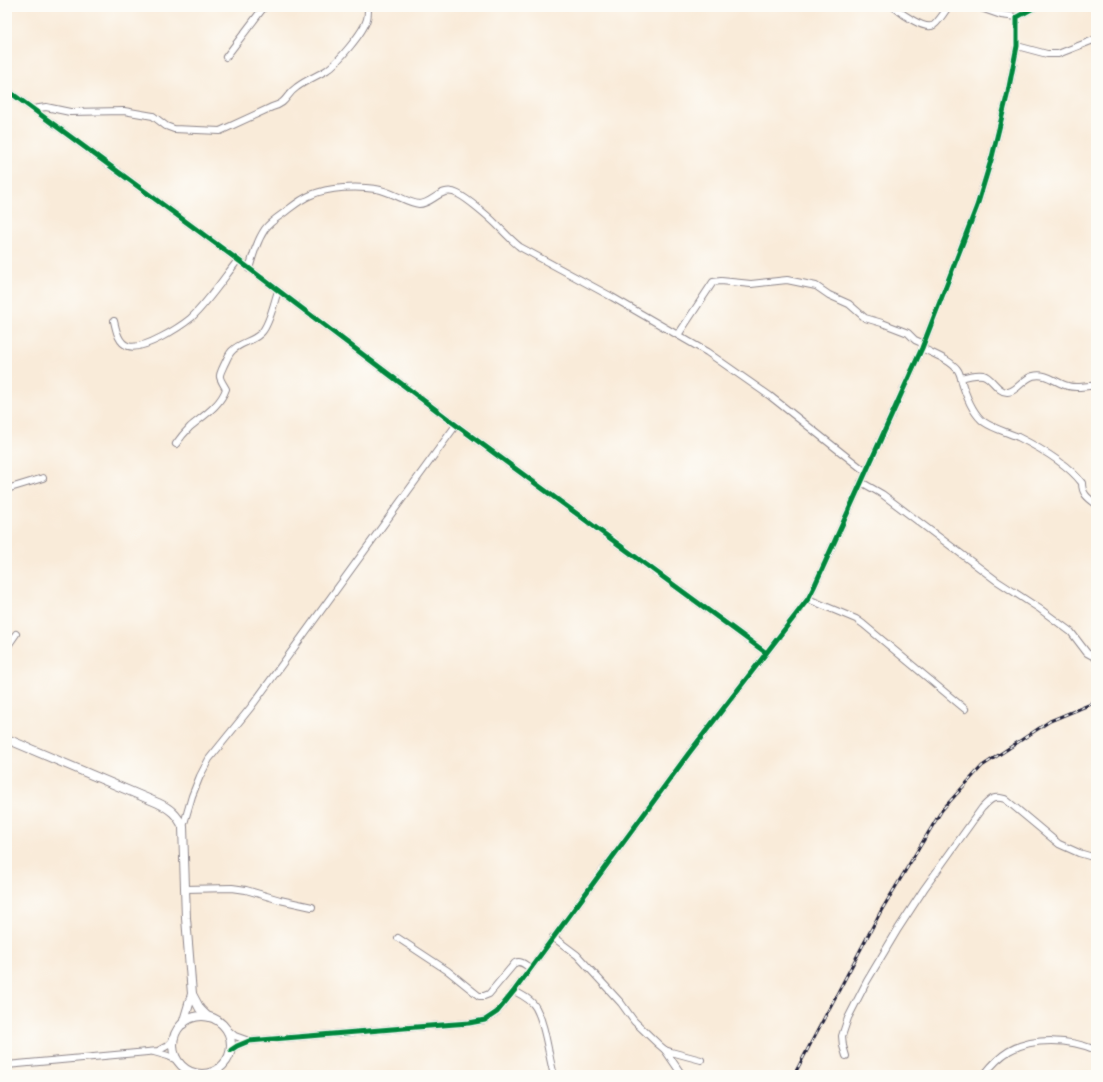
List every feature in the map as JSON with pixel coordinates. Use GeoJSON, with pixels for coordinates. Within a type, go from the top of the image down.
{"type":"FeatureCollection","features":[{"type":"Feature","properties":{"kind":"street"},"geometry":{"type":"LineString","coordinates":[[226,57],[264,7]]}},
{"type":"Feature","properties":{"kind":"street"},"geometry":{"type":"LineString","coordinates":[[33,109],[46,106],[70,112],[124,111],[153,116],[166,126],[174,129],[220,131],[272,107],[280,105],[298,86],[328,69],[342,56],[362,30],[367,20],[368,7]]}},
{"type":"Feature","properties":{"kind":"street"},"geometry":{"type":"LineString","coordinates":[[894,7],[904,15],[926,26],[935,24],[948,7]]}},
{"type":"Feature","properties":{"kind":"street"},"geometry":{"type":"LineString","coordinates":[[978,7],[1001,15],[1017,17],[1035,7]]}},
{"type":"Feature","properties":{"kind":"street"},"geometry":{"type":"LineString","coordinates":[[229,1031],[232,1050],[229,1059],[215,1073],[200,1075],[192,1074],[177,1060],[173,1051],[173,1040],[176,1031],[183,1024],[194,1017],[206,1016],[215,1019],[223,1024],[235,1036],[249,1040],[416,1028],[485,1020],[497,1012],[514,991],[689,753],[765,652],[808,599],[923,346],[977,206],[990,164],[1008,92],[1017,46],[1017,17]]}},
{"type":"Feature","properties":{"kind":"street"},"geometry":{"type":"LineString","coordinates":[[1017,46],[1047,54],[1058,54],[1096,39]]}},
{"type":"Feature","properties":{"kind":"street"},"geometry":{"type":"LineString","coordinates":[[7,90],[249,268],[456,425],[765,652]]}},
{"type":"Feature","properties":{"kind":"street"},"geometry":{"type":"LineString","coordinates":[[249,268],[254,251],[265,229],[272,221],[311,195],[345,188],[378,189],[420,204],[443,192],[451,191],[458,194],[495,223],[510,240],[520,247],[612,297],[708,352],[770,396],[866,472]]}},
{"type":"Feature","properties":{"kind":"street"},"geometry":{"type":"LineString","coordinates":[[114,320],[116,331],[121,341],[127,346],[135,347],[163,337],[191,318],[238,260]]}},
{"type":"Feature","properties":{"kind":"street"},"geometry":{"type":"LineString","coordinates":[[678,335],[713,282],[721,281],[751,284],[787,280],[816,286],[829,295],[849,304],[865,318],[908,333],[923,346],[951,363],[956,368],[974,412],[980,419],[985,423],[1018,437],[1058,461],[1079,478],[1085,495],[1096,504]]}},
{"type":"Feature","properties":{"kind":"street"},"geometry":{"type":"LineString","coordinates":[[176,444],[184,433],[219,401],[226,388],[221,382],[220,376],[230,354],[237,347],[258,336],[262,332],[266,326],[278,291]]}},
{"type":"Feature","properties":{"kind":"street"},"geometry":{"type":"LineString","coordinates":[[961,378],[979,374],[984,375],[990,378],[1003,391],[1008,392],[1012,391],[1028,378],[1039,375],[1068,387],[1096,386]]}},
{"type":"Feature","properties":{"kind":"street"},"geometry":{"type":"LineString","coordinates":[[206,1016],[200,1009],[192,994],[187,948],[185,889],[184,827],[192,796],[200,776],[209,759],[251,706],[456,425]]}},
{"type":"Feature","properties":{"kind":"street"},"geometry":{"type":"LineString","coordinates":[[7,489],[43,478]]}},
{"type":"Feature","properties":{"kind":"street"},"geometry":{"type":"LineString","coordinates":[[861,482],[882,494],[996,581],[1040,609],[1071,632],[1087,653],[1096,658]]}},
{"type":"Feature","properties":{"kind":"street"},"geometry":{"type":"LineString","coordinates":[[808,599],[856,619],[965,708]]}},
{"type":"Feature","properties":{"kind":"street"},"geometry":{"type":"LineString","coordinates":[[7,647],[16,634]]}},
{"type":"Feature","properties":{"kind":"street"},"geometry":{"type":"LineString","coordinates":[[7,739],[170,809],[178,816],[184,827]]}},
{"type":"Feature","properties":{"kind":"street"},"geometry":{"type":"LineString","coordinates":[[846,1056],[842,1036],[848,1018],[868,981],[924,889],[982,808],[991,798],[998,797],[1005,799],[1059,844],[1079,853],[1096,858]]}},
{"type":"Feature","properties":{"kind":"street"},"geometry":{"type":"LineString","coordinates":[[185,889],[232,888],[246,890],[280,900],[312,907]]}},
{"type":"Feature","properties":{"kind":"street"},"geometry":{"type":"LineString","coordinates":[[398,938],[448,971],[479,996],[489,994],[515,963],[521,962],[530,968]]}},
{"type":"Feature","properties":{"kind":"street"},"geometry":{"type":"LineString","coordinates":[[553,938],[576,955],[621,1003],[642,1030],[665,1050],[682,1075]]}},
{"type":"Feature","properties":{"kind":"street"},"geometry":{"type":"LineString","coordinates":[[514,991],[531,1001],[536,1008],[543,1028],[554,1075]]}},
{"type":"Feature","properties":{"kind":"street"},"geometry":{"type":"LineString","coordinates":[[183,1024],[192,994]]}},
{"type":"Feature","properties":{"kind":"street"},"geometry":{"type":"LineString","coordinates":[[7,1065],[158,1051],[167,1046],[173,1040]]}},
{"type":"Feature","properties":{"kind":"street"},"geometry":{"type":"LineString","coordinates":[[232,1050],[249,1040]]}},
{"type":"Feature","properties":{"kind":"street"},"geometry":{"type":"LineString","coordinates":[[984,1075],[999,1058],[1009,1051],[1026,1044],[1057,1042],[1077,1044],[1096,1050]]}},
{"type":"Feature","properties":{"kind":"street"},"geometry":{"type":"LineString","coordinates":[[665,1050],[701,1060]]}},
{"type":"Feature","properties":{"kind":"street"},"geometry":{"type":"LineString","coordinates":[[149,1052],[168,1056],[177,1060]]}},
{"type":"Feature","properties":{"kind":"railway"},"geometry":{"type":"LineString","coordinates":[[794,1075],[881,911],[942,810],[982,766],[1050,721],[1096,702]]}},
{"type":"Feature","properties":{"kind":"cycle path"},"geometry":{"type":"LineString","coordinates":[[231,1050],[249,1041],[469,1023],[485,1020],[497,1012],[514,991],[689,753],[808,599],[922,348],[977,206],[992,157],[1008,92],[1017,46],[1017,17],[1035,7]]}},
{"type":"Feature","properties":{"kind":"cycle path"},"geometry":{"type":"LineString","coordinates":[[7,90],[238,260],[456,425],[765,652]]}}]}
